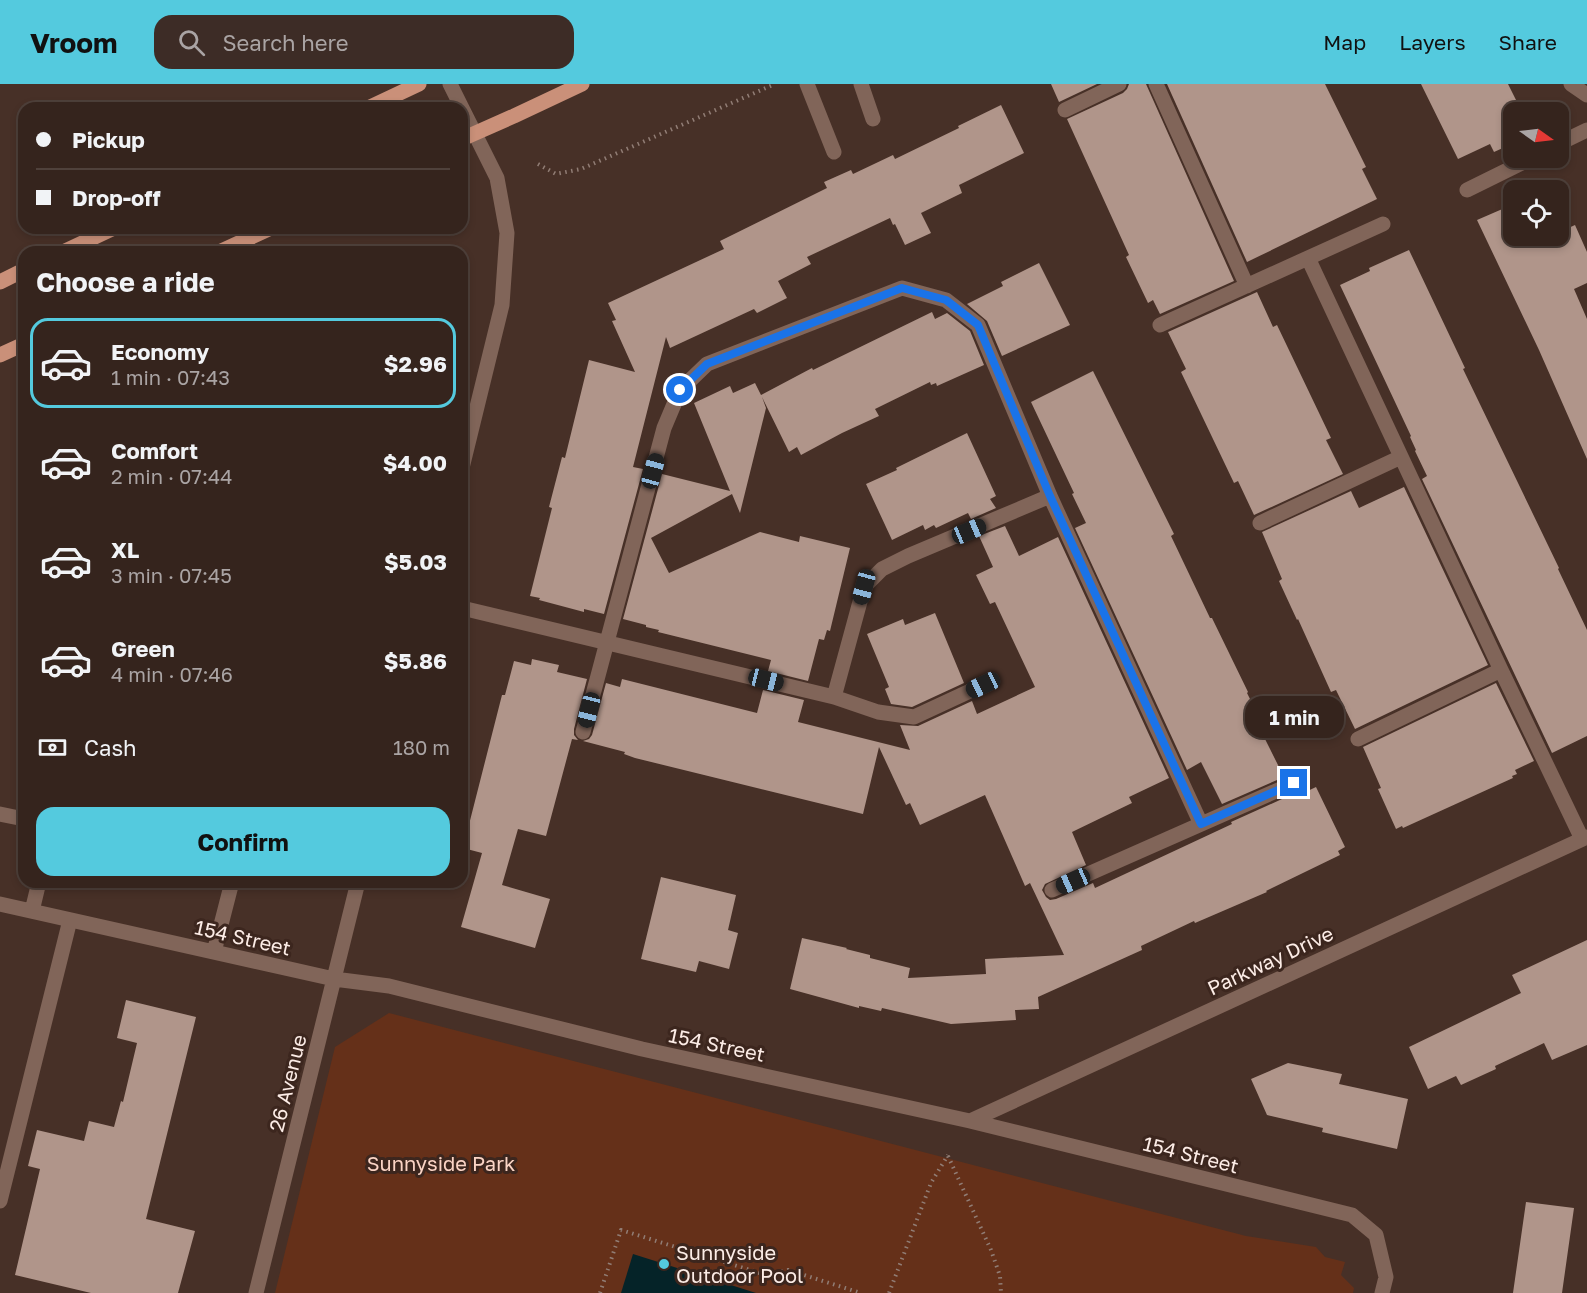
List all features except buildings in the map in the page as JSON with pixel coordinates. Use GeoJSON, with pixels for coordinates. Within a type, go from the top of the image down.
{"type":"FeatureCollection","features":[{"type":"Feature","properties":{"kind":"main road"},"geometry":{"type":"LineString","coordinates":[[381,102],[419,84]]}},
{"type":"Feature","properties":{"kind":"main road"},"geometry":{"type":"LineString","coordinates":[[468,136],[582,84]]}},
{"type":"Feature","properties":{"kind":"main road"},"geometry":{"type":"LineString","coordinates":[[76,246],[101,234]]}},
{"type":"Feature","properties":{"kind":"main road"},"geometry":{"type":"LineString","coordinates":[[232,246],[258,234]]}},
{"type":"Feature","properties":{"kind":"main road"},"geometry":{"type":"LineString","coordinates":[[0,282],[18,273]]}},
{"type":"Feature","properties":{"kind":"main road"},"geometry":{"type":"LineString","coordinates":[[0,355],[18,347]]}},
{"type":"Feature","properties":{"kind":"street"},"geometry":{"type":"LineString","coordinates":[[450,84],[459,102]]}},
{"type":"Feature","properties":{"kind":"street"},"geometry":{"type":"LineString","coordinates":[[807,84],[834,152]]}},
{"type":"Feature","properties":{"kind":"street"},"geometry":{"type":"LineString","coordinates":[[861,84],[873,119]]}},
{"type":"Feature","properties":{"kind":"street"},"geometry":{"type":"LineString","coordinates":[[1065,110],[1119,84]]}},
{"type":"Feature","properties":{"kind":"street"},"geometry":{"type":"LineString","coordinates":[[1156,84],[1247,286]]}},
{"type":"Feature","properties":{"kind":"street"},"geometry":{"type":"LineString","coordinates":[[1571,84],[1587,95]]}},
{"type":"Feature","properties":{"kind":"street"},"geometry":{"type":"LineString","coordinates":[[1569,139],[1587,130]]}},
{"type":"Feature","properties":{"kind":"street"},"geometry":{"type":"LineString","coordinates":[[468,136],[497,178],[507,233],[502,305],[468,444]]}},
{"type":"Feature","properties":{"kind":"street"},"geometry":{"type":"LineString","coordinates":[[1467,190],[1512,168]]}},
{"type":"Feature","properties":{"kind":"street"},"geometry":{"type":"LineString","coordinates":[[1160,326],[1383,224]]}},
{"type":"Feature","properties":{"kind":"street"},"geometry":{"type":"LineString","coordinates":[[1308,258],[1501,670],[1585,838]]}},
{"type":"Feature","properties":{"kind":"street"},"geometry":{"type":"LineString","coordinates":[[584,732],[664,428],[680,390],[707,364],[902,288],[946,300],[978,325],[1050,496],[1201,824]]}},
{"type":"Feature","properties":{"kind":"street"},"geometry":{"type":"LineString","coordinates":[[1260,523],[1401,458]]}},
{"type":"Feature","properties":{"kind":"street"},"geometry":{"type":"LineString","coordinates":[[834,697],[864,587],[882,569],[1050,496]]}},
{"type":"Feature","properties":{"kind":"street"},"geometry":{"type":"LineString","coordinates":[[468,609],[834,697],[878,712],[914,717],[983,685]]}},
{"type":"Feature","properties":{"kind":"street"},"geometry":{"type":"LineString","coordinates":[[1358,739],[1501,670]]}},
{"type":"Feature","properties":{"kind":"street"},"geometry":{"type":"LineString","coordinates":[[1052,890],[1294,783]]}},
{"type":"Feature","properties":{"kind":"street"},"geometry":{"type":"LineString","coordinates":[[0,814],[18,818]]}},
{"type":"Feature","properties":{"kind":"street","name":"Parkway Drive"},"geometry":{"type":"LineString","coordinates":[[970,1121],[1585,838]]}},
{"type":"Feature","properties":{"kind":"street"},"geometry":{"type":"LineString","coordinates":[[32,911],[38,888]]}},
{"type":"Feature","properties":{"kind":"street"},"geometry":{"type":"LineString","coordinates":[[214,952],[230,888]]}},
{"type":"Feature","properties":{"kind":"street","name":"26 Avenue"},"geometry":{"type":"LineString","coordinates":[[256,1293],[357,888]]}},
{"type":"Feature","properties":{"kind":"street","name":"154 Street"},"geometry":{"type":"LineString","coordinates":[[0,904],[334,979],[389,986],[642,1049],[970,1121],[1352,1215],[1376,1235],[1386,1277],[1382,1293]]}},
{"type":"Feature","properties":{"kind":"street"},"geometry":{"type":"LineString","coordinates":[[0,1201],[70,920]]}},
{"type":"Feature","properties":{"kind":"path"},"geometry":{"type":"LineString","coordinates":[[538,164],[556,174],[581,169],[775,84]]}},
{"type":"Feature","properties":{"kind":"path"},"geometry":{"type":"LineString","coordinates":[[889,1293],[931,1183],[948,1155],[992,1250],[1000,1276],[1001,1293]]}},
{"type":"Feature","properties":{"kind":"path"},"geometry":{"type":"LineString","coordinates":[[600,1293],[621,1230],[766,1275],[788,1270],[861,1293]]}},
{"type":"Feature","properties":{"kind":"green space","name":"Sunnyside Park"},"geometry":{"type":"Polygon","coordinates":[[[389,1013],[1246,1236],[1316,1247],[1325,1257],[1345,1262],[1341,1275],[1354,1288],[1353,1293],[275,1293],[335,1047],[389,1013]]]}},
{"type":"Feature","properties":{"kind":"water"},"geometry":{"type":"Polygon","coordinates":[[[633,1254],[756,1293],[621,1293],[633,1254]]]}},
{"type":"Feature","properties":{"kind":"place","name":"Sunnyside Outdoor Pool"},"geometry":{"type":"Point","coordinates":[664,1264]}},
{"type":"Feature","properties":{"kind":"route"},"geometry":{"type":"LineString","coordinates":[[680,390],[707,364],[902,288],[946,300],[978,325],[1050,496],[1201,824],[1294,783]]}}]}
